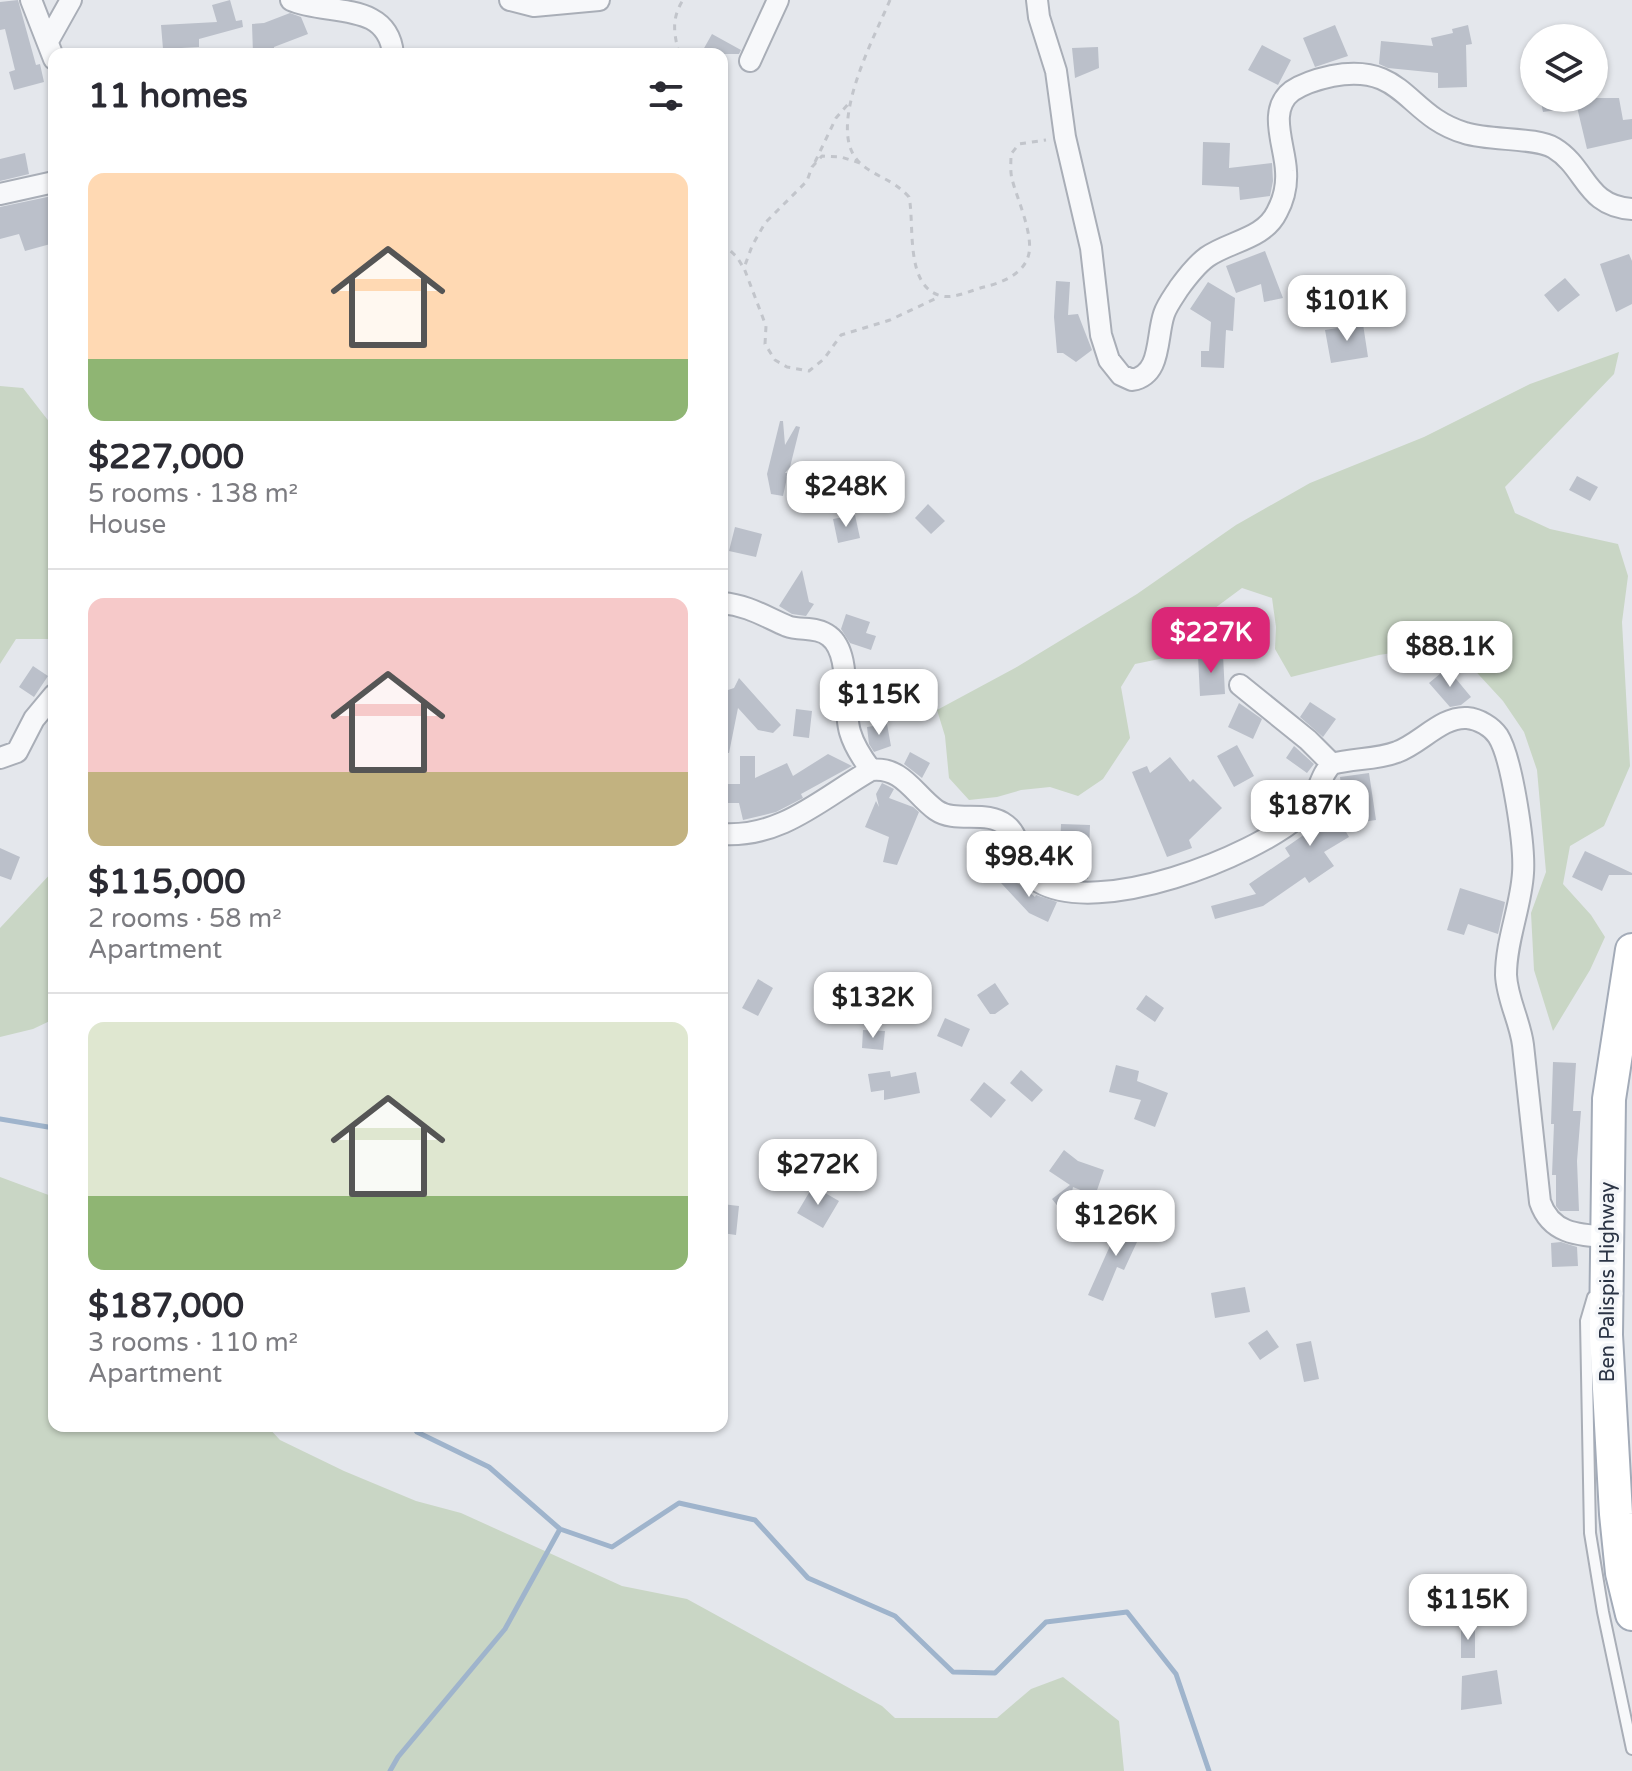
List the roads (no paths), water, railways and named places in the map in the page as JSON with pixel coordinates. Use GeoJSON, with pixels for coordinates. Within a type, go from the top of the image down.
{"type":"FeatureCollection","features":[{"type":"Feature","properties":{"kind":"main road","name":"Ben Palispis Highway"},"geometry":{"type":"LineString","coordinates":[[1632,950],[1609,1099],[1606,1335],[1616,1514],[1622,1573],[1632,1614]]}},
{"type":"Feature","properties":{"kind":"street"},"geometry":{"type":"LineString","coordinates":[[31,0],[50,48]]}},
{"type":"Feature","properties":{"kind":"street"},"geometry":{"type":"LineString","coordinates":[[52,48],[71,0]]}},
{"type":"Feature","properties":{"kind":"street"},"geometry":{"type":"LineString","coordinates":[[291,0],[308,6],[371,16],[389,37],[392,48]]}},
{"type":"Feature","properties":{"kind":"street"},"geometry":{"type":"LineString","coordinates":[[510,0],[534,6],[599,0]]}},
{"type":"Feature","properties":{"kind":"street"},"geometry":{"type":"LineString","coordinates":[[750,61],[778,0]]}},
{"type":"Feature","properties":{"kind":"street"},"geometry":{"type":"LineString","coordinates":[[1037,0],[1039,17],[1056,71],[1065,137],[1091,248],[1101,335],[1109,360],[1121,375],[1132,380],[1148,374],[1154,362],[1165,312],[1189,274],[1206,257],[1264,230],[1271,222],[1285,193],[1287,181],[1278,124],[1280,110],[1293,90],[1316,79],[1350,73],[1376,75],[1448,127],[1487,139],[1547,145],[1558,151],[1596,197],[1615,206],[1632,209]]}},
{"type":"Feature","properties":{"kind":"street"},"geometry":{"type":"LineString","coordinates":[[0,194],[48,183]]}},
{"type":"Feature","properties":{"kind":"street"},"geometry":{"type":"LineString","coordinates":[[728,604],[757,610],[787,626],[818,630],[831,638],[840,653],[850,731],[871,770]]}},
{"type":"Feature","properties":{"kind":"street"},"geometry":{"type":"LineString","coordinates":[[1240,685],[1308,740],[1332,764]]}},
{"type":"Feature","properties":{"kind":"street"},"geometry":{"type":"LineString","coordinates":[[0,758],[17,752],[34,719],[48,702]]}},
{"type":"Feature","properties":{"kind":"street"},"geometry":{"type":"LineString","coordinates":[[728,834],[764,831],[784,824],[871,770],[887,770],[901,776],[944,815],[993,819],[1005,824],[1013,832],[1026,869],[1033,878],[1051,888],[1077,894],[1127,890],[1231,856],[1282,829],[1312,804],[1326,769],[1332,764],[1397,752],[1457,719],[1478,720],[1499,738],[1508,766],[1524,870],[1508,952],[1507,991],[1522,1037],[1540,1202],[1557,1228],[1574,1235],[1608,1237]]}},
{"type":"Feature","properties":{"kind":"lane"},"geometry":{"type":"LineString","coordinates":[[1607,1294],[1593,1297],[1586,1321],[1590,1533],[1632,1749]]}},
{"type":"Feature","properties":{"kind":"waterway"},"geometry":{"type":"LineString","coordinates":[[0,1119],[48,1127]]}},
{"type":"Feature","properties":{"kind":"waterway"},"geometry":{"type":"LineString","coordinates":[[417,1432],[489,1467],[560,1529],[612,1547],[679,1503],[755,1520],[808,1578],[895,1616],[953,1672],[995,1673],[1046,1622],[1127,1612],[1176,1674],[1209,1771]]}},
{"type":"Feature","properties":{"kind":"waterway"},"geometry":{"type":"LineString","coordinates":[[390,1771],[398,1757],[505,1629],[560,1529]]}}]}
